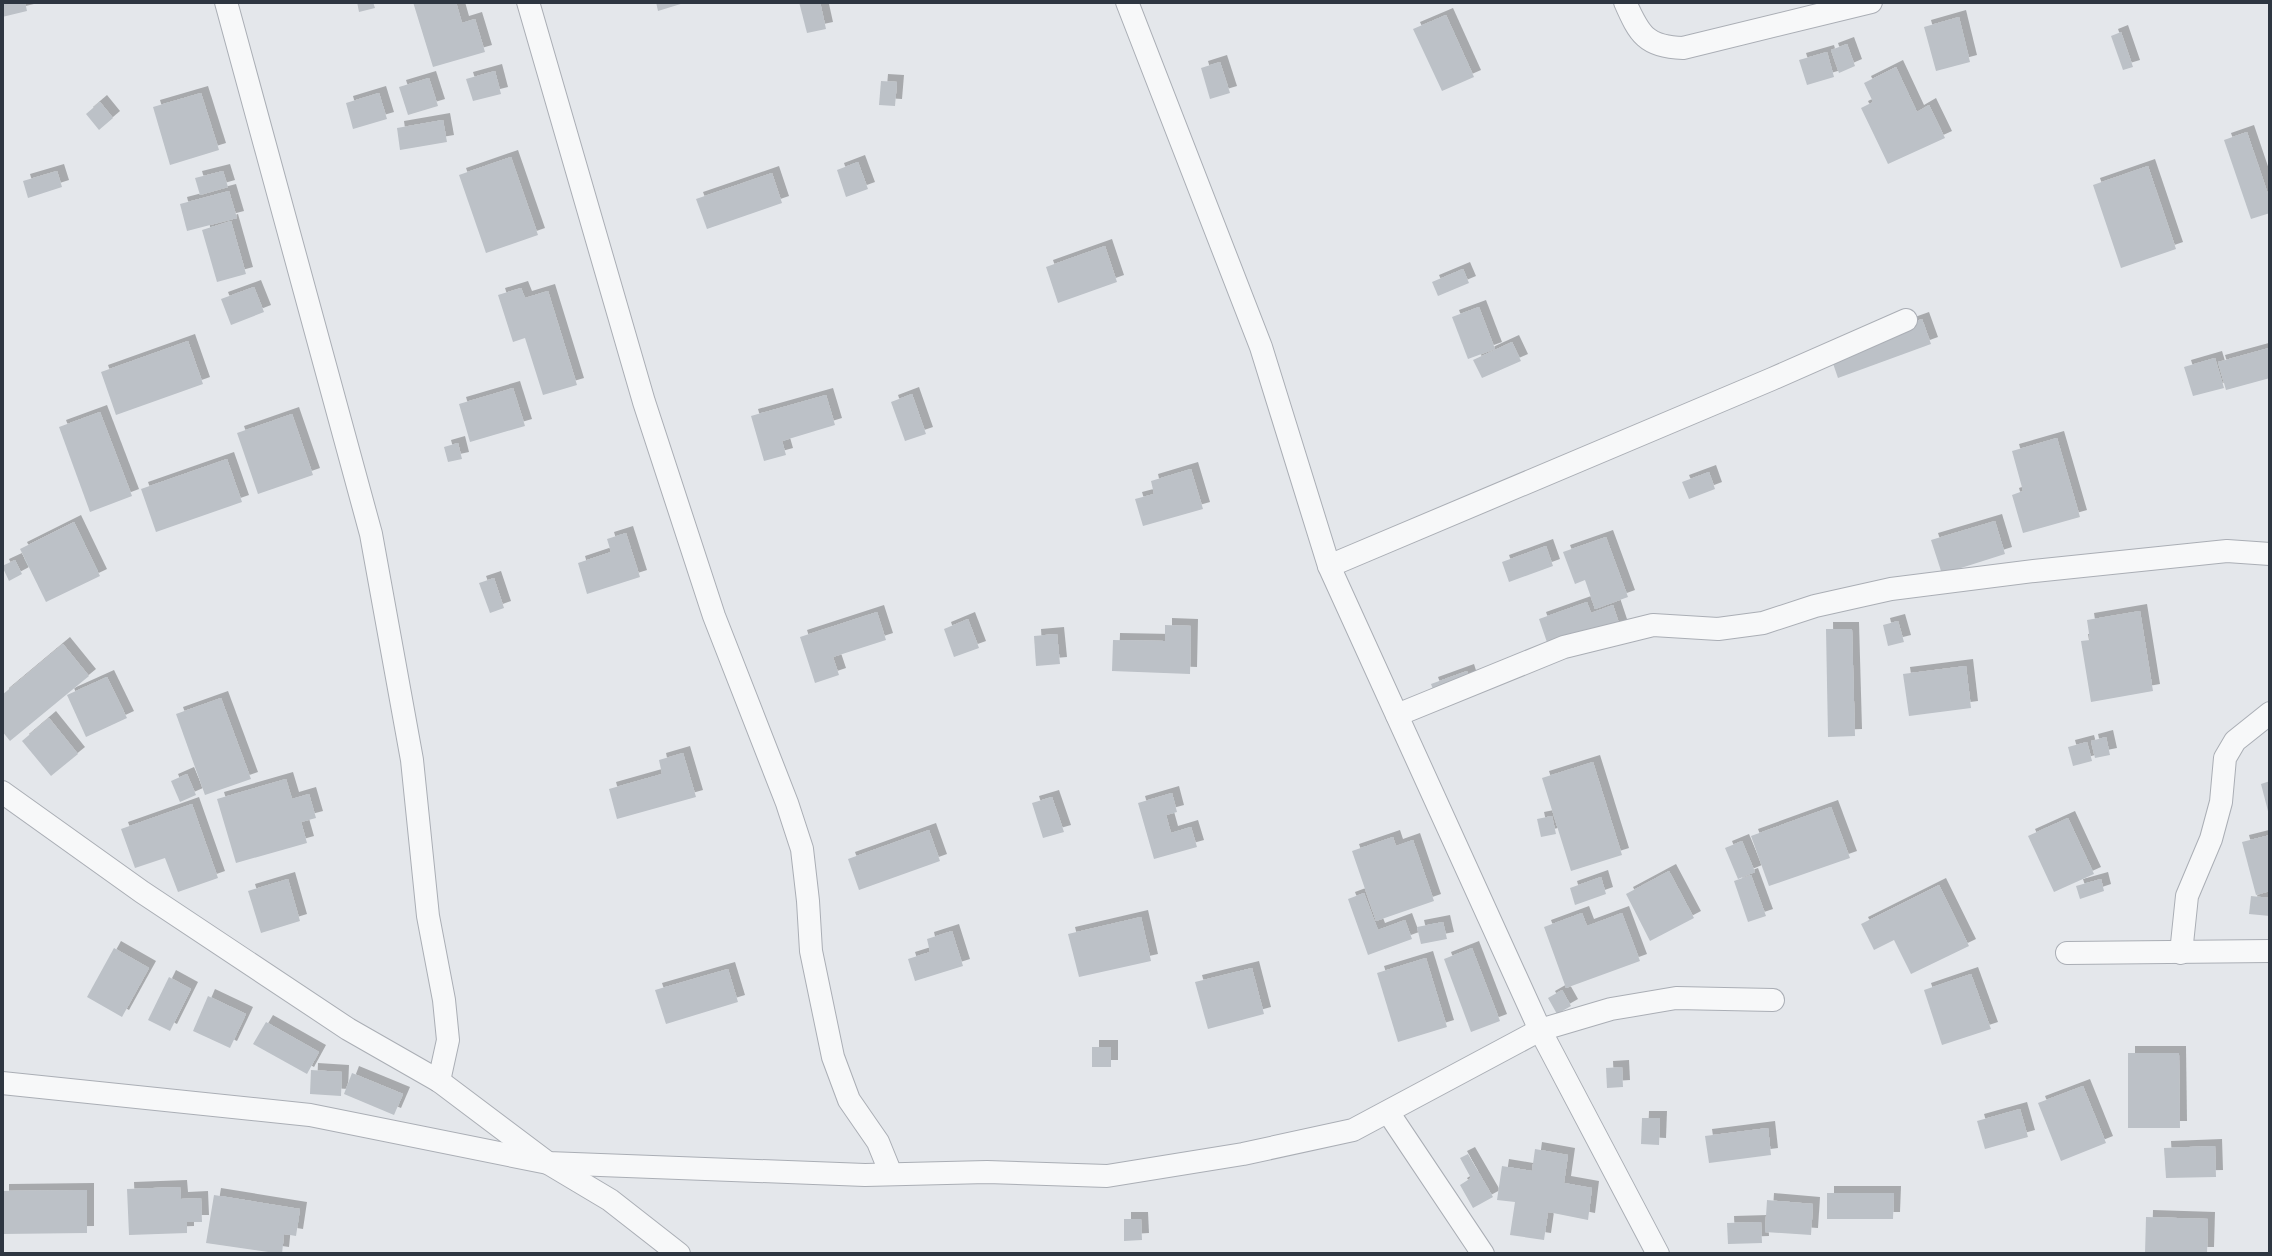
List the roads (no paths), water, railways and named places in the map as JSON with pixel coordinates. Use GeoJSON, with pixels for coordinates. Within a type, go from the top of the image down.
{"type":"FeatureCollection","features":[{"type":"Feature","properties":{"kind":"street"},"geometry":{"type":"LineString","coordinates":[[226,2],[371,534],[412,760],[428,916],[444,1000],[448,1040],[439,1081]]}},
{"type":"Feature","properties":{"kind":"street"},"geometry":{"type":"LineString","coordinates":[[528,2],[653,431],[714,616],[802,849],[811,951],[833,1057],[849,1100],[878,1142],[891,1174]]}},
{"type":"Feature","properties":{"kind":"street"},"geometry":{"type":"LineString","coordinates":[[1127,2],[1261,347],[1329,566],[1540,1030],[1658,1254]]}},
{"type":"Feature","properties":{"kind":"street"},"geometry":{"type":"LineString","coordinates":[[1625,2],[1633,21],[1655,44],[1665,48],[1683,48],[1871,2]]}},
{"type":"Feature","properties":{"kind":"street"},"geometry":{"type":"LineString","coordinates":[[1329,566],[1906,320]]}},
{"type":"Feature","properties":{"kind":"street"},"geometry":{"type":"LineString","coordinates":[[1397,715],[1564,647],[1653,625],[1718,629],[1763,623],[1815,606],[1891,589],[2227,551],[2270,554]]}},
{"type":"Feature","properties":{"kind":"street"},"geometry":{"type":"LineString","coordinates":[[2181,953],[2187,896],[2211,839],[2221,802],[2225,758],[2235,741],[2270,713]]}},
{"type":"Feature","properties":{"kind":"street"},"geometry":{"type":"LineString","coordinates":[[2,792],[142,892],[348,1029],[439,1081],[548,1163],[610,1200],[679,1254]]}},
{"type":"Feature","properties":{"kind":"street"},"geometry":{"type":"LineString","coordinates":[[2067,953],[2270,951]]}},
{"type":"Feature","properties":{"kind":"street"},"geometry":{"type":"LineString","coordinates":[[2,1083],[310,1115],[548,1163],[891,1174],[987,1172],[1107,1176],[1243,1154],[1353,1130],[1540,1030],[1611,1009],[1676,998],[1773,1000]]}},
{"type":"Feature","properties":{"kind":"street"},"geometry":{"type":"LineString","coordinates":[[1388,1112],[1483,1254]]}}]}
